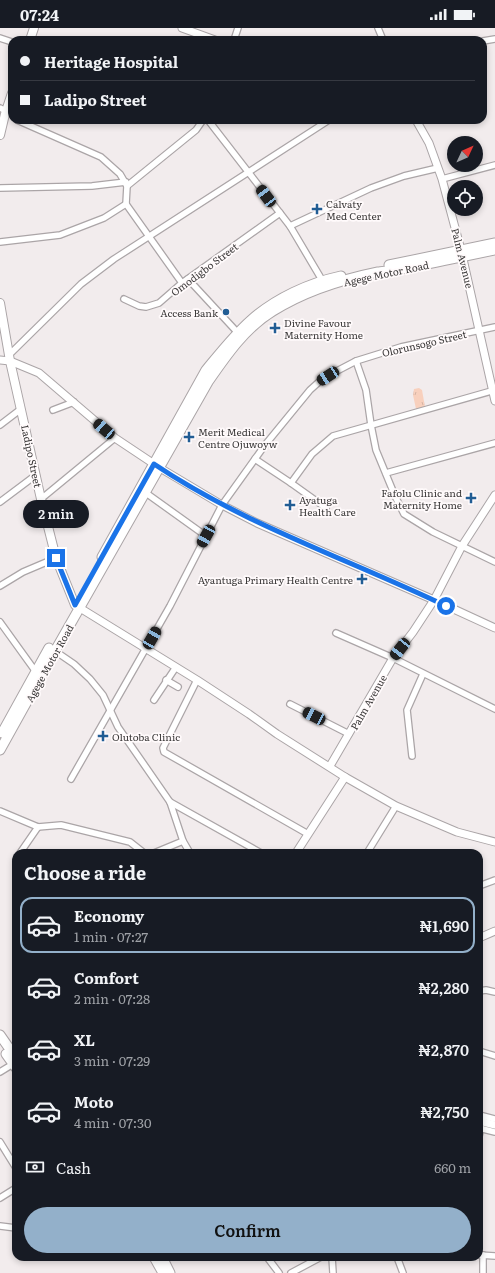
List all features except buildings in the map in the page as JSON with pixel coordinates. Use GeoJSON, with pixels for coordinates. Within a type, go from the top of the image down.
{"type":"FeatureCollection","features":[{"type":"Feature","properties":{"kind":"highway","name":"Agege Motor Road"},"geometry":{"type":"LineString","coordinates":[[0,750],[55,651],[77,607],[157,466],[226,354],[249,330],[272,311],[297,298],[336,283],[378,272],[404,269],[495,243]]}},
{"type":"Feature","properties":{"kind":"highway","name":"Agege Motor Road"},"geometry":{"type":"LineString","coordinates":[[0,738],[36,672],[146,493],[157,466],[206,370],[226,346],[252,319],[279,300],[322,280],[362,270],[462,253],[495,250]]}},
{"type":"Feature","properties":{"kind":"highway"},"geometry":{"type":"LineString","coordinates":[[0,1035],[12,1056]]}},
{"type":"Feature","properties":{"kind":"highway"},"geometry":{"type":"LineString","coordinates":[[0,1045],[12,1058]]}},
{"type":"Feature","properties":{"kind":"highway"},"geometry":{"type":"LineString","coordinates":[[156,1261],[163,1273]]}},
{"type":"Feature","properties":{"kind":"highway"},"geometry":{"type":"LineString","coordinates":[[164,1261],[170,1273]]}},
{"type":"Feature","properties":{"kind":"main road"},"geometry":{"type":"LineString","coordinates":[[0,135],[6,113]]}},
{"type":"Feature","properties":{"kind":"main road","name":"Ladipo Street"},"geometry":{"type":"LineString","coordinates":[[0,303],[10,358],[41,499],[56,558],[77,607]]}},
{"type":"Feature","properties":{"kind":"street"},"geometry":{"type":"LineString","coordinates":[[182,28],[205,36]]}},
{"type":"Feature","properties":{"kind":"street"},"geometry":{"type":"LineString","coordinates":[[26,124],[100,157],[120,174],[126,184],[126,204],[182,283]]}},
{"type":"Feature","properties":{"kind":"street"},"geometry":{"type":"LineString","coordinates":[[0,188],[126,184],[196,130],[200,124]]}},
{"type":"Feature","properties":{"kind":"street"},"geometry":{"type":"LineString","coordinates":[[211,124],[290,226],[322,280]]}},
{"type":"Feature","properties":{"kind":"street"},"geometry":{"type":"LineString","coordinates":[[0,360],[10,358],[81,284],[150,236],[323,124]]}},
{"type":"Feature","properties":{"kind":"street","name":"Palm Avenue"},"geometry":{"type":"LineString","coordinates":[[418,124],[430,143],[442,179],[462,253],[494,390],[495,401]]}},
{"type":"Feature","properties":{"kind":"street"},"geometry":{"type":"LineString","coordinates":[[442,179],[495,164]]}},
{"type":"Feature","properties":{"kind":"street"},"geometry":{"type":"LineString","coordinates":[[290,226],[371,188],[404,176],[438,168]]}},
{"type":"Feature","properties":{"kind":"street"},"geometry":{"type":"LineString","coordinates":[[0,242],[60,235],[104,218],[126,204]]}},
{"type":"Feature","properties":{"kind":"street","name":"Omodigbo Street"},"geometry":{"type":"LineString","coordinates":[[124,298],[139,306],[146,307],[159,303],[182,283],[280,213]]}},
{"type":"Feature","properties":{"kind":"street"},"geometry":{"type":"LineString","coordinates":[[188,279],[238,333]]}},
{"type":"Feature","properties":{"kind":"street","name":"Olorunsogo Street"},"geometry":{"type":"LineString","coordinates":[[71,779],[170,606],[222,505],[255,459],[310,390],[320,381],[356,361],[401,347],[495,327]]}},
{"type":"Feature","properties":{"kind":"street"},"geometry":{"type":"LineString","coordinates":[[10,358],[39,373],[115,438],[157,466],[222,505],[257,523],[495,628]]}},
{"type":"Feature","properties":{"kind":"street"},"geometry":{"type":"LineString","coordinates":[[356,361],[366,390],[376,450],[404,514],[433,532],[495,562]]}},
{"type":"Feature","properties":{"kind":"street"},"geometry":{"type":"LineString","coordinates":[[291,483],[312,454],[333,436],[494,390]]}},
{"type":"Feature","properties":{"kind":"street"},"geometry":{"type":"LineString","coordinates":[[53,410],[74,402]]}},
{"type":"Feature","properties":{"kind":"street"},"geometry":{"type":"LineString","coordinates":[[0,425],[21,409]]}},
{"type":"Feature","properties":{"kind":"street"},"geometry":{"type":"LineString","coordinates":[[41,499],[115,438]]}},
{"type":"Feature","properties":{"kind":"street"},"geometry":{"type":"LineString","coordinates":[[386,474],[495,443]]}},
{"type":"Feature","properties":{"kind":"street"},"geometry":{"type":"LineString","coordinates":[[255,459],[326,508]]}},
{"type":"Feature","properties":{"kind":"street"},"geometry":{"type":"LineString","coordinates":[[0,502],[36,475]]}},
{"type":"Feature","properties":{"kind":"street"},"geometry":{"type":"LineString","coordinates":[[146,493],[206,536]]}},
{"type":"Feature","properties":{"kind":"street","name":"Palm Avenue"},"geometry":{"type":"LineString","coordinates":[[330,766],[393,658],[413,632],[434,600],[462,546],[494,499]]}},
{"type":"Feature","properties":{"kind":"street"},"geometry":{"type":"LineString","coordinates":[[0,586],[23,572],[56,558]]}},
{"type":"Feature","properties":{"kind":"street"},"geometry":{"type":"LineString","coordinates":[[77,607],[197,680],[277,734],[330,766],[345,777],[396,806],[457,832],[495,842]]}},
{"type":"Feature","properties":{"kind":"street"},"geometry":{"type":"LineString","coordinates":[[0,622],[36,672]]}},
{"type":"Feature","properties":{"kind":"street"},"geometry":{"type":"LineString","coordinates":[[336,633],[393,658],[495,709]]}},
{"type":"Feature","properties":{"kind":"street"},"geometry":{"type":"LineString","coordinates":[[55,651],[74,664],[90,679],[103,695],[118,727],[170,802],[183,841],[188,849]]}},
{"type":"Feature","properties":{"kind":"street"},"geometry":{"type":"LineString","coordinates":[[154,700],[176,667]]}},
{"type":"Feature","properties":{"kind":"street"},"geometry":{"type":"LineString","coordinates":[[412,756],[407,710],[423,674]]}},
{"type":"Feature","properties":{"kind":"street"},"geometry":{"type":"LineString","coordinates":[[166,680],[178,687]]}},
{"type":"Feature","properties":{"kind":"street"},"geometry":{"type":"LineString","coordinates":[[197,680],[163,748],[164,752],[308,834]]}},
{"type":"Feature","properties":{"kind":"street"},"geometry":{"type":"LineString","coordinates":[[290,704],[349,734]]}},
{"type":"Feature","properties":{"kind":"street"},"geometry":{"type":"LineString","coordinates":[[299,849],[345,777]]}},
{"type":"Feature","properties":{"kind":"street"},"geometry":{"type":"LineString","coordinates":[[170,802],[254,849]]}},
{"type":"Feature","properties":{"kind":"street"},"geometry":{"type":"LineString","coordinates":[[369,849],[396,806]]}},
{"type":"Feature","properties":{"kind":"street"},"geometry":{"type":"LineString","coordinates":[[0,811],[38,827],[61,824],[130,842],[139,849]]}},
{"type":"Feature","properties":{"kind":"street"},"geometry":{"type":"LineString","coordinates":[[23,849],[38,827]]}},
{"type":"Feature","properties":{"kind":"street"},"geometry":{"type":"LineString","coordinates":[[164,849],[183,841]]}},
{"type":"Feature","properties":{"kind":"street"},"geometry":{"type":"LineString","coordinates":[[483,884],[495,880]]}},
{"type":"Feature","properties":{"kind":"street"},"geometry":{"type":"LineString","coordinates":[[483,936],[495,931]]}},
{"type":"Feature","properties":{"kind":"street"},"geometry":{"type":"LineString","coordinates":[[483,990],[495,992]]}},
{"type":"Feature","properties":{"kind":"street"},"geometry":{"type":"LineString","coordinates":[[483,1052],[495,1056]]}},
{"type":"Feature","properties":{"kind":"street"},"geometry":{"type":"LineString","coordinates":[[0,1072],[12,1063]]}},
{"type":"Feature","properties":{"kind":"street"},"geometry":{"type":"LineString","coordinates":[[483,1116],[495,1119]]}},
{"type":"Feature","properties":{"kind":"street"},"geometry":{"type":"LineString","coordinates":[[483,1126],[495,1125]]}},
{"type":"Feature","properties":{"kind":"street"},"geometry":{"type":"LineString","coordinates":[[483,1127],[495,1132]]}},
{"type":"Feature","properties":{"kind":"street"},"geometry":{"type":"LineString","coordinates":[[0,1142],[12,1162]]}},
{"type":"Feature","properties":{"kind":"street"},"geometry":{"type":"LineString","coordinates":[[0,1198],[12,1190]]}},
{"type":"Feature","properties":{"kind":"street"},"geometry":{"type":"LineString","coordinates":[[0,1226],[12,1228]]}},
{"type":"Feature","properties":{"kind":"street"},"geometry":{"type":"LineString","coordinates":[[483,1255],[495,1256]]}},
{"type":"Feature","properties":{"kind":"street"},"geometry":{"type":"LineString","coordinates":[[270,1261],[279,1273]]}},
{"type":"Feature","properties":{"kind":"street"},"geometry":{"type":"LineString","coordinates":[[291,1273],[314,1261]]}},
{"type":"Feature","properties":{"kind":"street"},"geometry":{"type":"LineString","coordinates":[[332,1261],[333,1273]]}},
{"type":"Feature","properties":{"kind":"street"},"geometry":{"type":"LineString","coordinates":[[398,1261],[403,1273]]}},
{"type":"Feature","properties":{"kind":"street"},"geometry":{"type":"LineString","coordinates":[[482,1261],[483,1273]]}},
{"type":"Feature","properties":{"kind":"green space"},"geometry":{"type":"Polygon","coordinates":[[[419,388],[422,390],[425,407],[416,409],[413,395],[414,389],[419,388]]]}},
{"type":"Feature","properties":{"kind":"place","name":"Calvaty Med Center"},"geometry":{"type":"Point","coordinates":[317,209]}},
{"type":"Feature","properties":{"kind":"place","name":"Access Bank"},"geometry":{"type":"Point","coordinates":[226,312]}},
{"type":"Feature","properties":{"kind":"place","name":"Divine Favour Maternity Home"},"geometry":{"type":"Point","coordinates":[275,328]}},
{"type":"Feature","properties":{"kind":"place","name":"Merit Medical Centre Ojuwoyw"},"geometry":{"type":"Point","coordinates":[189,437]}},
{"type":"Feature","properties":{"kind":"place","name":"Fafolu Clinic and Maternity Home"},"geometry":{"type":"Point","coordinates":[471,498]}},
{"type":"Feature","properties":{"kind":"place","name":"Ayatuga Health Care"},"geometry":{"type":"Point","coordinates":[290,505]}},
{"type":"Feature","properties":{"kind":"place","name":"Ayantuga Primary Health Centre"},"geometry":{"type":"Point","coordinates":[362,579]}},
{"type":"Feature","properties":{"kind":"place","name":"Olutoba Clinic"},"geometry":{"type":"Point","coordinates":[103,736]}},
{"type":"Feature","properties":{"kind":"route"},"geometry":{"type":"LineString","coordinates":[[56,558],[75,605],[154,464],[222,505],[257,523],[365,569],[446,606]]}}]}
